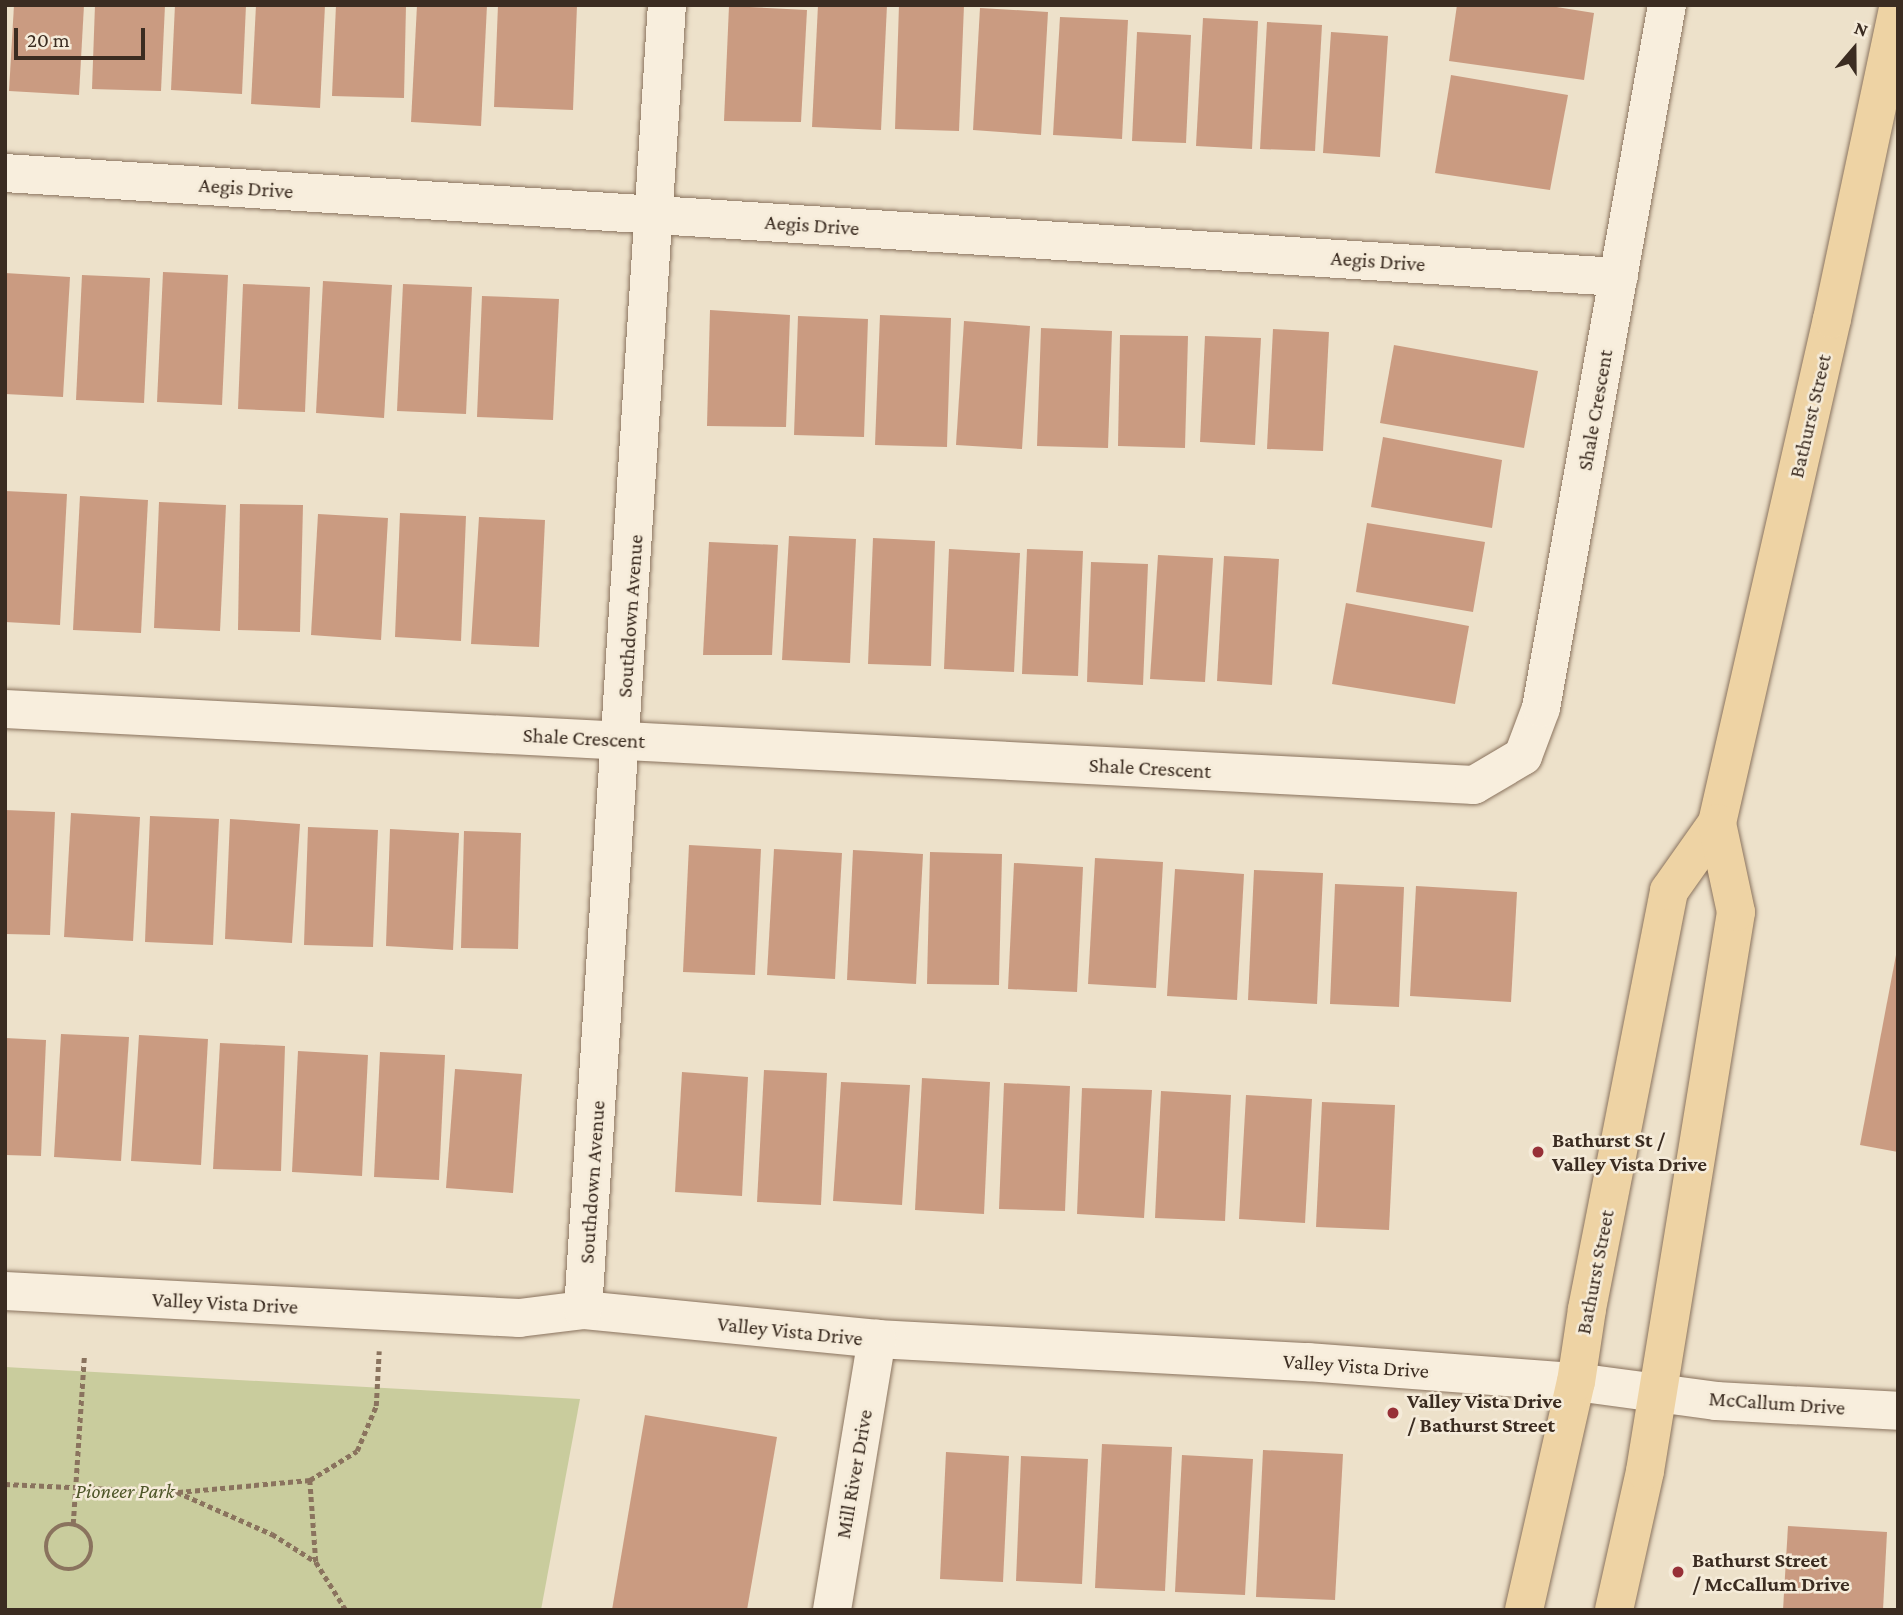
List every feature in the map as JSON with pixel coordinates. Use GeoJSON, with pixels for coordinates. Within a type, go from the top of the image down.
{"type":"FeatureCollection","features":[{"type":"Feature","properties":{"kind":"main road","name":"Bathurst Street"},"geometry":{"type":"LineString","coordinates":[[1524,1610],[1576,1382],[1587,1309],[1669,891],[1717,823],[1832,318],[1898,8]]}},
{"type":"Feature","properties":{"kind":"main road","name":"Bathurst Street"},"geometry":{"type":"LineString","coordinates":[[1614,1610],[1645,1471],[1736,912],[1717,823]]}},
{"type":"Feature","properties":{"kind":"street","name":"Southdown Avenue"},"geometry":{"type":"LineString","coordinates":[[583,1310],[622,740],[667,5]]}},
{"type":"Feature","properties":{"kind":"street","name":"Shale Crescent"},"geometry":{"type":"LineString","coordinates":[[5,709],[1474,785],[1523,756],[1541,708],[1667,5]]}},
{"type":"Feature","properties":{"kind":"street","name":"Aegis Drive"},"geometry":{"type":"LineString","coordinates":[[5,173],[1619,277]]}},
{"type":"Feature","properties":{"kind":"street","name":"Valley Vista Drive"},"geometry":{"type":"LineString","coordinates":[[5,1291],[519,1318],[583,1310],[877,1339],[1307,1362],[1576,1382],[1657,1394]]}},
{"type":"Feature","properties":{"kind":"street","name":"Mill River Drive"},"geometry":{"type":"LineString","coordinates":[[832,1610],[877,1339]]}},
{"type":"Feature","properties":{"kind":"street","name":"McCallum Drive"},"geometry":{"type":"LineString","coordinates":[[1657,1394],[1898,1411]]}},
{"type":"Feature","properties":{"kind":"path"},"geometry":{"type":"LineString","coordinates":[[5,1484],[177,1492],[310,1480],[357,1451],[376,1406],[379,1350]]}},
{"type":"Feature","properties":{"kind":"path"},"geometry":{"type":"LineString","coordinates":[[73,1524],[84,1357]]}},
{"type":"Feature","properties":{"kind":"path"},"geometry":{"type":"LineString","coordinates":[[310,1480],[316,1562]]}},
{"type":"Feature","properties":{"kind":"path"},"geometry":{"type":"LineString","coordinates":[[177,1492],[272,1534],[316,1562],[346,1610]]}},
{"type":"Feature","properties":{"kind":"path"},"geometry":{"type":"LineString","coordinates":[[73,1524],[88,1533],[92,1550],[84,1566],[64,1570],[49,1558],[47,1541],[57,1528],[73,1524]]}},
{"type":"Feature","properties":{"kind":"green space","name":"Pioneer Park"},"geometry":{"type":"Polygon","coordinates":[[[5,1367],[580,1399],[541,1610],[5,1610],[5,1367]]]}},
{"type":"Feature","properties":{"kind":"building"},"geometry":{"type":"Polygon","coordinates":[[[14,5],[84,5],[79,95],[9,91],[14,5]]]}},
{"type":"Feature","properties":{"kind":"building"},"geometry":{"type":"Polygon","coordinates":[[[95,5],[165,5],[161,91],[92,89],[95,5]]]}},
{"type":"Feature","properties":{"kind":"building"},"geometry":{"type":"Polygon","coordinates":[[[175,5],[246,5],[242,94],[171,90],[175,5]]]}},
{"type":"Feature","properties":{"kind":"building"},"geometry":{"type":"Polygon","coordinates":[[[256,5],[325,5],[320,108],[251,104],[256,5]]]}},
{"type":"Feature","properties":{"kind":"building"},"geometry":{"type":"Polygon","coordinates":[[[336,5],[406,5],[404,98],[332,96],[336,5]]]}},
{"type":"Feature","properties":{"kind":"building"},"geometry":{"type":"Polygon","coordinates":[[[417,5],[487,5],[481,126],[411,122],[417,5]]]}},
{"type":"Feature","properties":{"kind":"building"},"geometry":{"type":"Polygon","coordinates":[[[498,5],[577,5],[573,110],[494,107],[498,5]]]}},
{"type":"Feature","properties":{"kind":"building"},"geometry":{"type":"Polygon","coordinates":[[[818,5],[887,5],[881,130],[812,127],[818,5]]]}},
{"type":"Feature","properties":{"kind":"building"},"geometry":{"type":"Polygon","coordinates":[[[899,5],[964,5],[959,131],[895,129],[899,5]]]}},
{"type":"Feature","properties":{"kind":"building"},"geometry":{"type":"Polygon","coordinates":[[[1457,5],[1544,5],[1594,13],[1584,80],[1449,61],[1457,5]]]}},
{"type":"Feature","properties":{"kind":"building"},"geometry":{"type":"Polygon","coordinates":[[[729,6],[807,10],[801,122],[724,121],[729,6]]]}},
{"type":"Feature","properties":{"kind":"building"},"geometry":{"type":"Polygon","coordinates":[[[980,8],[1048,12],[1041,135],[973,130],[980,8]]]}},
{"type":"Feature","properties":{"kind":"building"},"geometry":{"type":"Polygon","coordinates":[[[1060,17],[1128,20],[1122,139],[1053,135],[1060,17]]]}},
{"type":"Feature","properties":{"kind":"building"},"geometry":{"type":"Polygon","coordinates":[[[1203,18],[1258,21],[1252,149],[1196,146],[1203,18]]]}},
{"type":"Feature","properties":{"kind":"building"},"geometry":{"type":"Polygon","coordinates":[[[1267,22],[1322,25],[1315,151],[1260,149],[1267,22]]]}},
{"type":"Feature","properties":{"kind":"building"},"geometry":{"type":"Polygon","coordinates":[[[1137,32],[1191,35],[1186,143],[1132,141],[1137,32]]]}},
{"type":"Feature","properties":{"kind":"building"},"geometry":{"type":"Polygon","coordinates":[[[1331,32],[1388,36],[1380,157],[1323,153],[1331,32]]]}},
{"type":"Feature","properties":{"kind":"building"},"geometry":{"type":"Polygon","coordinates":[[[1451,75],[1568,95],[1550,190],[1435,173],[1451,75]]]}},
{"type":"Feature","properties":{"kind":"building"},"geometry":{"type":"Polygon","coordinates":[[[163,272],[228,275],[222,405],[157,402],[163,272]]]}},
{"type":"Feature","properties":{"kind":"building"},"geometry":{"type":"Polygon","coordinates":[[[5,273],[70,277],[63,397],[5,394],[5,273]]]}},
{"type":"Feature","properties":{"kind":"building"},"geometry":{"type":"Polygon","coordinates":[[[82,275],[150,278],[144,403],[76,400],[82,275]]]}},
{"type":"Feature","properties":{"kind":"building"},"geometry":{"type":"Polygon","coordinates":[[[323,281],[392,285],[384,418],[316,413],[323,281]]]}},
{"type":"Feature","properties":{"kind":"building"},"geometry":{"type":"Polygon","coordinates":[[[243,284],[310,287],[305,412],[238,409],[243,284]]]}},
{"type":"Feature","properties":{"kind":"building"},"geometry":{"type":"Polygon","coordinates":[[[403,284],[472,287],[466,414],[397,411],[403,284]]]}},
{"type":"Feature","properties":{"kind":"building"},"geometry":{"type":"Polygon","coordinates":[[[482,296],[559,299],[553,420],[477,417],[482,296]]]}},
{"type":"Feature","properties":{"kind":"building"},"geometry":{"type":"Polygon","coordinates":[[[710,310],[790,315],[786,427],[707,426],[710,310]]]}},
{"type":"Feature","properties":{"kind":"building"},"geometry":{"type":"Polygon","coordinates":[[[880,315],[951,318],[947,447],[875,445],[880,315]]]}},
{"type":"Feature","properties":{"kind":"building"},"geometry":{"type":"Polygon","coordinates":[[[798,316],[868,319],[864,437],[794,435],[798,316]]]}},
{"type":"Feature","properties":{"kind":"building"},"geometry":{"type":"Polygon","coordinates":[[[964,321],[1030,326],[1022,449],[956,445],[964,321]]]}},
{"type":"Feature","properties":{"kind":"building"},"geometry":{"type":"Polygon","coordinates":[[[1041,328],[1112,331],[1108,448],[1037,446],[1041,328]]]}},
{"type":"Feature","properties":{"kind":"building"},"geometry":{"type":"Polygon","coordinates":[[[1273,329],[1329,332],[1323,451],[1267,449],[1273,329]]]}},
{"type":"Feature","properties":{"kind":"building"},"geometry":{"type":"Polygon","coordinates":[[[1120,335],[1188,336],[1185,448],[1118,446],[1120,335]]]}},
{"type":"Feature","properties":{"kind":"building"},"geometry":{"type":"Polygon","coordinates":[[[1205,336],[1261,338],[1255,445],[1200,442],[1205,336]]]}},
{"type":"Feature","properties":{"kind":"building"},"geometry":{"type":"Polygon","coordinates":[[[1394,345],[1538,371],[1524,448],[1380,423],[1394,345]]]}},
{"type":"Feature","properties":{"kind":"building"},"geometry":{"type":"Polygon","coordinates":[[[1383,437],[1502,460],[1492,528],[1371,507],[1383,437]]]}},
{"type":"Feature","properties":{"kind":"building"},"geometry":{"type":"Polygon","coordinates":[[[5,491],[67,494],[60,625],[5,622],[5,491]]]}},
{"type":"Feature","properties":{"kind":"building"},"geometry":{"type":"Polygon","coordinates":[[[80,496],[148,500],[141,633],[73,630],[80,496]]]}},
{"type":"Feature","properties":{"kind":"building"},"geometry":{"type":"Polygon","coordinates":[[[159,502],[226,505],[220,631],[154,628],[159,502]]]}},
{"type":"Feature","properties":{"kind":"building"},"geometry":{"type":"Polygon","coordinates":[[[240,504],[303,505],[300,632],[238,630],[240,504]]]}},
{"type":"Feature","properties":{"kind":"building"},"geometry":{"type":"Polygon","coordinates":[[[400,513],[466,516],[461,641],[395,637],[400,513]]]}},
{"type":"Feature","properties":{"kind":"building"},"geometry":{"type":"Polygon","coordinates":[[[318,514],[388,518],[381,640],[311,635],[318,514]]]}},
{"type":"Feature","properties":{"kind":"building"},"geometry":{"type":"Polygon","coordinates":[[[479,517],[545,520],[539,647],[471,644],[479,517]]]}},
{"type":"Feature","properties":{"kind":"building"},"geometry":{"type":"Polygon","coordinates":[[[1367,523],[1485,542],[1473,612],[1356,592],[1367,523]]]}},
{"type":"Feature","properties":{"kind":"building"},"geometry":{"type":"Polygon","coordinates":[[[789,536],[856,539],[850,663],[782,660],[789,536]]]}},
{"type":"Feature","properties":{"kind":"building"},"geometry":{"type":"Polygon","coordinates":[[[873,538],[935,541],[931,666],[868,664],[873,538]]]}},
{"type":"Feature","properties":{"kind":"building"},"geometry":{"type":"Polygon","coordinates":[[[709,542],[778,545],[772,655],[703,655],[709,542]]]}},
{"type":"Feature","properties":{"kind":"building"},"geometry":{"type":"Polygon","coordinates":[[[949,549],[1020,553],[1014,672],[944,669],[949,549]]]}},
{"type":"Feature","properties":{"kind":"building"},"geometry":{"type":"Polygon","coordinates":[[[1027,549],[1083,551],[1078,676],[1022,674],[1027,549]]]}},
{"type":"Feature","properties":{"kind":"building"},"geometry":{"type":"Polygon","coordinates":[[[1158,555],[1213,558],[1205,682],[1150,679],[1158,555]]]}},
{"type":"Feature","properties":{"kind":"building"},"geometry":{"type":"Polygon","coordinates":[[[1224,556],[1279,559],[1272,685],[1217,681],[1224,556]]]}},
{"type":"Feature","properties":{"kind":"building"},"geometry":{"type":"Polygon","coordinates":[[[1091,562],[1148,564],[1143,685],[1087,682],[1091,562]]]}},
{"type":"Feature","properties":{"kind":"building"},"geometry":{"type":"Polygon","coordinates":[[[1346,603],[1469,626],[1455,704],[1332,684],[1346,603]]]}},
{"type":"Feature","properties":{"kind":"building"},"geometry":{"type":"Polygon","coordinates":[[[5,810],[55,812],[50,935],[5,934],[5,810]]]}},
{"type":"Feature","properties":{"kind":"building"},"geometry":{"type":"Polygon","coordinates":[[[71,813],[140,817],[133,941],[64,937],[71,813]]]}},
{"type":"Feature","properties":{"kind":"building"},"geometry":{"type":"Polygon","coordinates":[[[150,816],[219,819],[213,945],[145,942],[150,816]]]}},
{"type":"Feature","properties":{"kind":"building"},"geometry":{"type":"Polygon","coordinates":[[[230,819],[300,824],[292,943],[225,939],[230,819]]]}},
{"type":"Feature","properties":{"kind":"building"},"geometry":{"type":"Polygon","coordinates":[[[308,827],[378,830],[373,947],[304,945],[308,827]]]}},
{"type":"Feature","properties":{"kind":"building"},"geometry":{"type":"Polygon","coordinates":[[[390,829],[459,833],[453,950],[386,946],[390,829]]]}},
{"type":"Feature","properties":{"kind":"building"},"geometry":{"type":"Polygon","coordinates":[[[464,831],[521,833],[518,949],[461,948],[464,831]]]}},
{"type":"Feature","properties":{"kind":"building"},"geometry":{"type":"Polygon","coordinates":[[[689,845],[761,849],[755,975],[683,972],[689,845]]]}},
{"type":"Feature","properties":{"kind":"building"},"geometry":{"type":"Polygon","coordinates":[[[774,849],[842,853],[835,979],[767,975],[774,849]]]}},
{"type":"Feature","properties":{"kind":"building"},"geometry":{"type":"Polygon","coordinates":[[[853,850],[923,854],[916,984],[847,980],[853,850]]]}},
{"type":"Feature","properties":{"kind":"building"},"geometry":{"type":"Polygon","coordinates":[[[930,852],[1002,854],[999,985],[927,984],[930,852]]]}},
{"type":"Feature","properties":{"kind":"building"},"geometry":{"type":"Polygon","coordinates":[[[1095,858],[1163,862],[1156,988],[1088,984],[1095,858]]]}},
{"type":"Feature","properties":{"kind":"building"},"geometry":{"type":"Polygon","coordinates":[[[1014,863],[1083,867],[1077,992],[1008,989],[1014,863]]]}},
{"type":"Feature","properties":{"kind":"building"},"geometry":{"type":"Polygon","coordinates":[[[1175,869],[1244,874],[1237,1000],[1167,996],[1175,869]]]}},
{"type":"Feature","properties":{"kind":"building"},"geometry":{"type":"Polygon","coordinates":[[[1254,870],[1323,873],[1317,1004],[1248,1000],[1254,870]]]}},
{"type":"Feature","properties":{"kind":"building"},"geometry":{"type":"Polygon","coordinates":[[[1335,884],[1404,887],[1399,1007],[1330,1004],[1335,884]]]}},
{"type":"Feature","properties":{"kind":"building"},"geometry":{"type":"Polygon","coordinates":[[[1416,886],[1517,892],[1511,1002],[1410,996],[1416,886]]]}},
{"type":"Feature","properties":{"kind":"building"},"geometry":{"type":"Polygon","coordinates":[[[1898,955],[1898,1152],[1860,1145],[1898,955]]]}},
{"type":"Feature","properties":{"kind":"building"},"geometry":{"type":"Polygon","coordinates":[[[61,1034],[129,1037],[121,1161],[54,1157],[61,1034]]]}},
{"type":"Feature","properties":{"kind":"building"},"geometry":{"type":"Polygon","coordinates":[[[139,1035],[208,1039],[201,1165],[131,1161],[139,1035]]]}},
{"type":"Feature","properties":{"kind":"building"},"geometry":{"type":"Polygon","coordinates":[[[5,1038],[46,1040],[41,1156],[5,1155],[5,1038]]]}},
{"type":"Feature","properties":{"kind":"building"},"geometry":{"type":"Polygon","coordinates":[[[220,1043],[285,1046],[281,1171],[213,1169],[220,1043]]]}},
{"type":"Feature","properties":{"kind":"building"},"geometry":{"type":"Polygon","coordinates":[[[298,1051],[368,1055],[362,1176],[292,1172],[298,1051]]]}},
{"type":"Feature","properties":{"kind":"building"},"geometry":{"type":"Polygon","coordinates":[[[380,1052],[445,1055],[439,1180],[374,1177],[380,1052]]]}},
{"type":"Feature","properties":{"kind":"building"},"geometry":{"type":"Polygon","coordinates":[[[455,1069],[522,1074],[513,1193],[446,1188],[455,1069]]]}},
{"type":"Feature","properties":{"kind":"building"},"geometry":{"type":"Polygon","coordinates":[[[764,1070],[827,1073],[821,1205],[757,1202],[764,1070]]]}},
{"type":"Feature","properties":{"kind":"building"},"geometry":{"type":"Polygon","coordinates":[[[682,1072],[748,1077],[742,1196],[675,1192],[682,1072]]]}},
{"type":"Feature","properties":{"kind":"building"},"geometry":{"type":"Polygon","coordinates":[[[922,1078],[990,1082],[984,1214],[915,1210],[922,1078]]]}},
{"type":"Feature","properties":{"kind":"building"},"geometry":{"type":"Polygon","coordinates":[[[841,1082],[910,1085],[902,1205],[833,1201],[841,1082]]]}},
{"type":"Feature","properties":{"kind":"building"},"geometry":{"type":"Polygon","coordinates":[[[1004,1083],[1070,1086],[1065,1211],[999,1209],[1004,1083]]]}},
{"type":"Feature","properties":{"kind":"building"},"geometry":{"type":"Polygon","coordinates":[[[1082,1088],[1152,1090],[1144,1218],[1077,1214],[1082,1088]]]}},
{"type":"Feature","properties":{"kind":"building"},"geometry":{"type":"Polygon","coordinates":[[[1161,1091],[1231,1095],[1225,1221],[1155,1218],[1161,1091]]]}},
{"type":"Feature","properties":{"kind":"building"},"geometry":{"type":"Polygon","coordinates":[[[1246,1095],[1312,1099],[1305,1223],[1239,1219],[1246,1095]]]}},
{"type":"Feature","properties":{"kind":"building"},"geometry":{"type":"Polygon","coordinates":[[[1322,1102],[1395,1105],[1389,1230],[1316,1227],[1322,1102]]]}},
{"type":"Feature","properties":{"kind":"building"},"geometry":{"type":"Polygon","coordinates":[[[645,1415],[777,1437],[747,1610],[612,1610],[645,1415]]]}},
{"type":"Feature","properties":{"kind":"building"},"geometry":{"type":"Polygon","coordinates":[[[1102,1444],[1172,1447],[1165,1591],[1095,1588],[1102,1444]]]}},
{"type":"Feature","properties":{"kind":"building"},"geometry":{"type":"Polygon","coordinates":[[[1263,1450],[1343,1454],[1335,1600],[1256,1597],[1263,1450]]]}},
{"type":"Feature","properties":{"kind":"building"},"geometry":{"type":"Polygon","coordinates":[[[946,1452],[1009,1456],[1003,1582],[940,1579],[946,1452]]]}},
{"type":"Feature","properties":{"kind":"building"},"geometry":{"type":"Polygon","coordinates":[[[1182,1455],[1253,1459],[1245,1595],[1175,1592],[1182,1455]]]}},
{"type":"Feature","properties":{"kind":"building"},"geometry":{"type":"Polygon","coordinates":[[[1021,1456],[1088,1459],[1082,1584],[1016,1581],[1021,1456]]]}},
{"type":"Feature","properties":{"kind":"building"},"geometry":{"type":"Polygon","coordinates":[[[1788,1526],[1887,1532],[1883,1610],[1783,1610],[1788,1526]]]}},
{"type":"Feature","properties":{"kind":"place","name":"Bathurst St / Valley Vista Drive"},"geometry":{"type":"Point","coordinates":[1538,1152]}},
{"type":"Feature","properties":{"kind":"place","name":"Valley Vista Drive / Bathurst Street"},"geometry":{"type":"Point","coordinates":[1393,1413]}},
{"type":"Feature","properties":{"kind":"place","name":"Bathurst Street / McCallum Drive"},"geometry":{"type":"Point","coordinates":[1678,1572]}}]}
